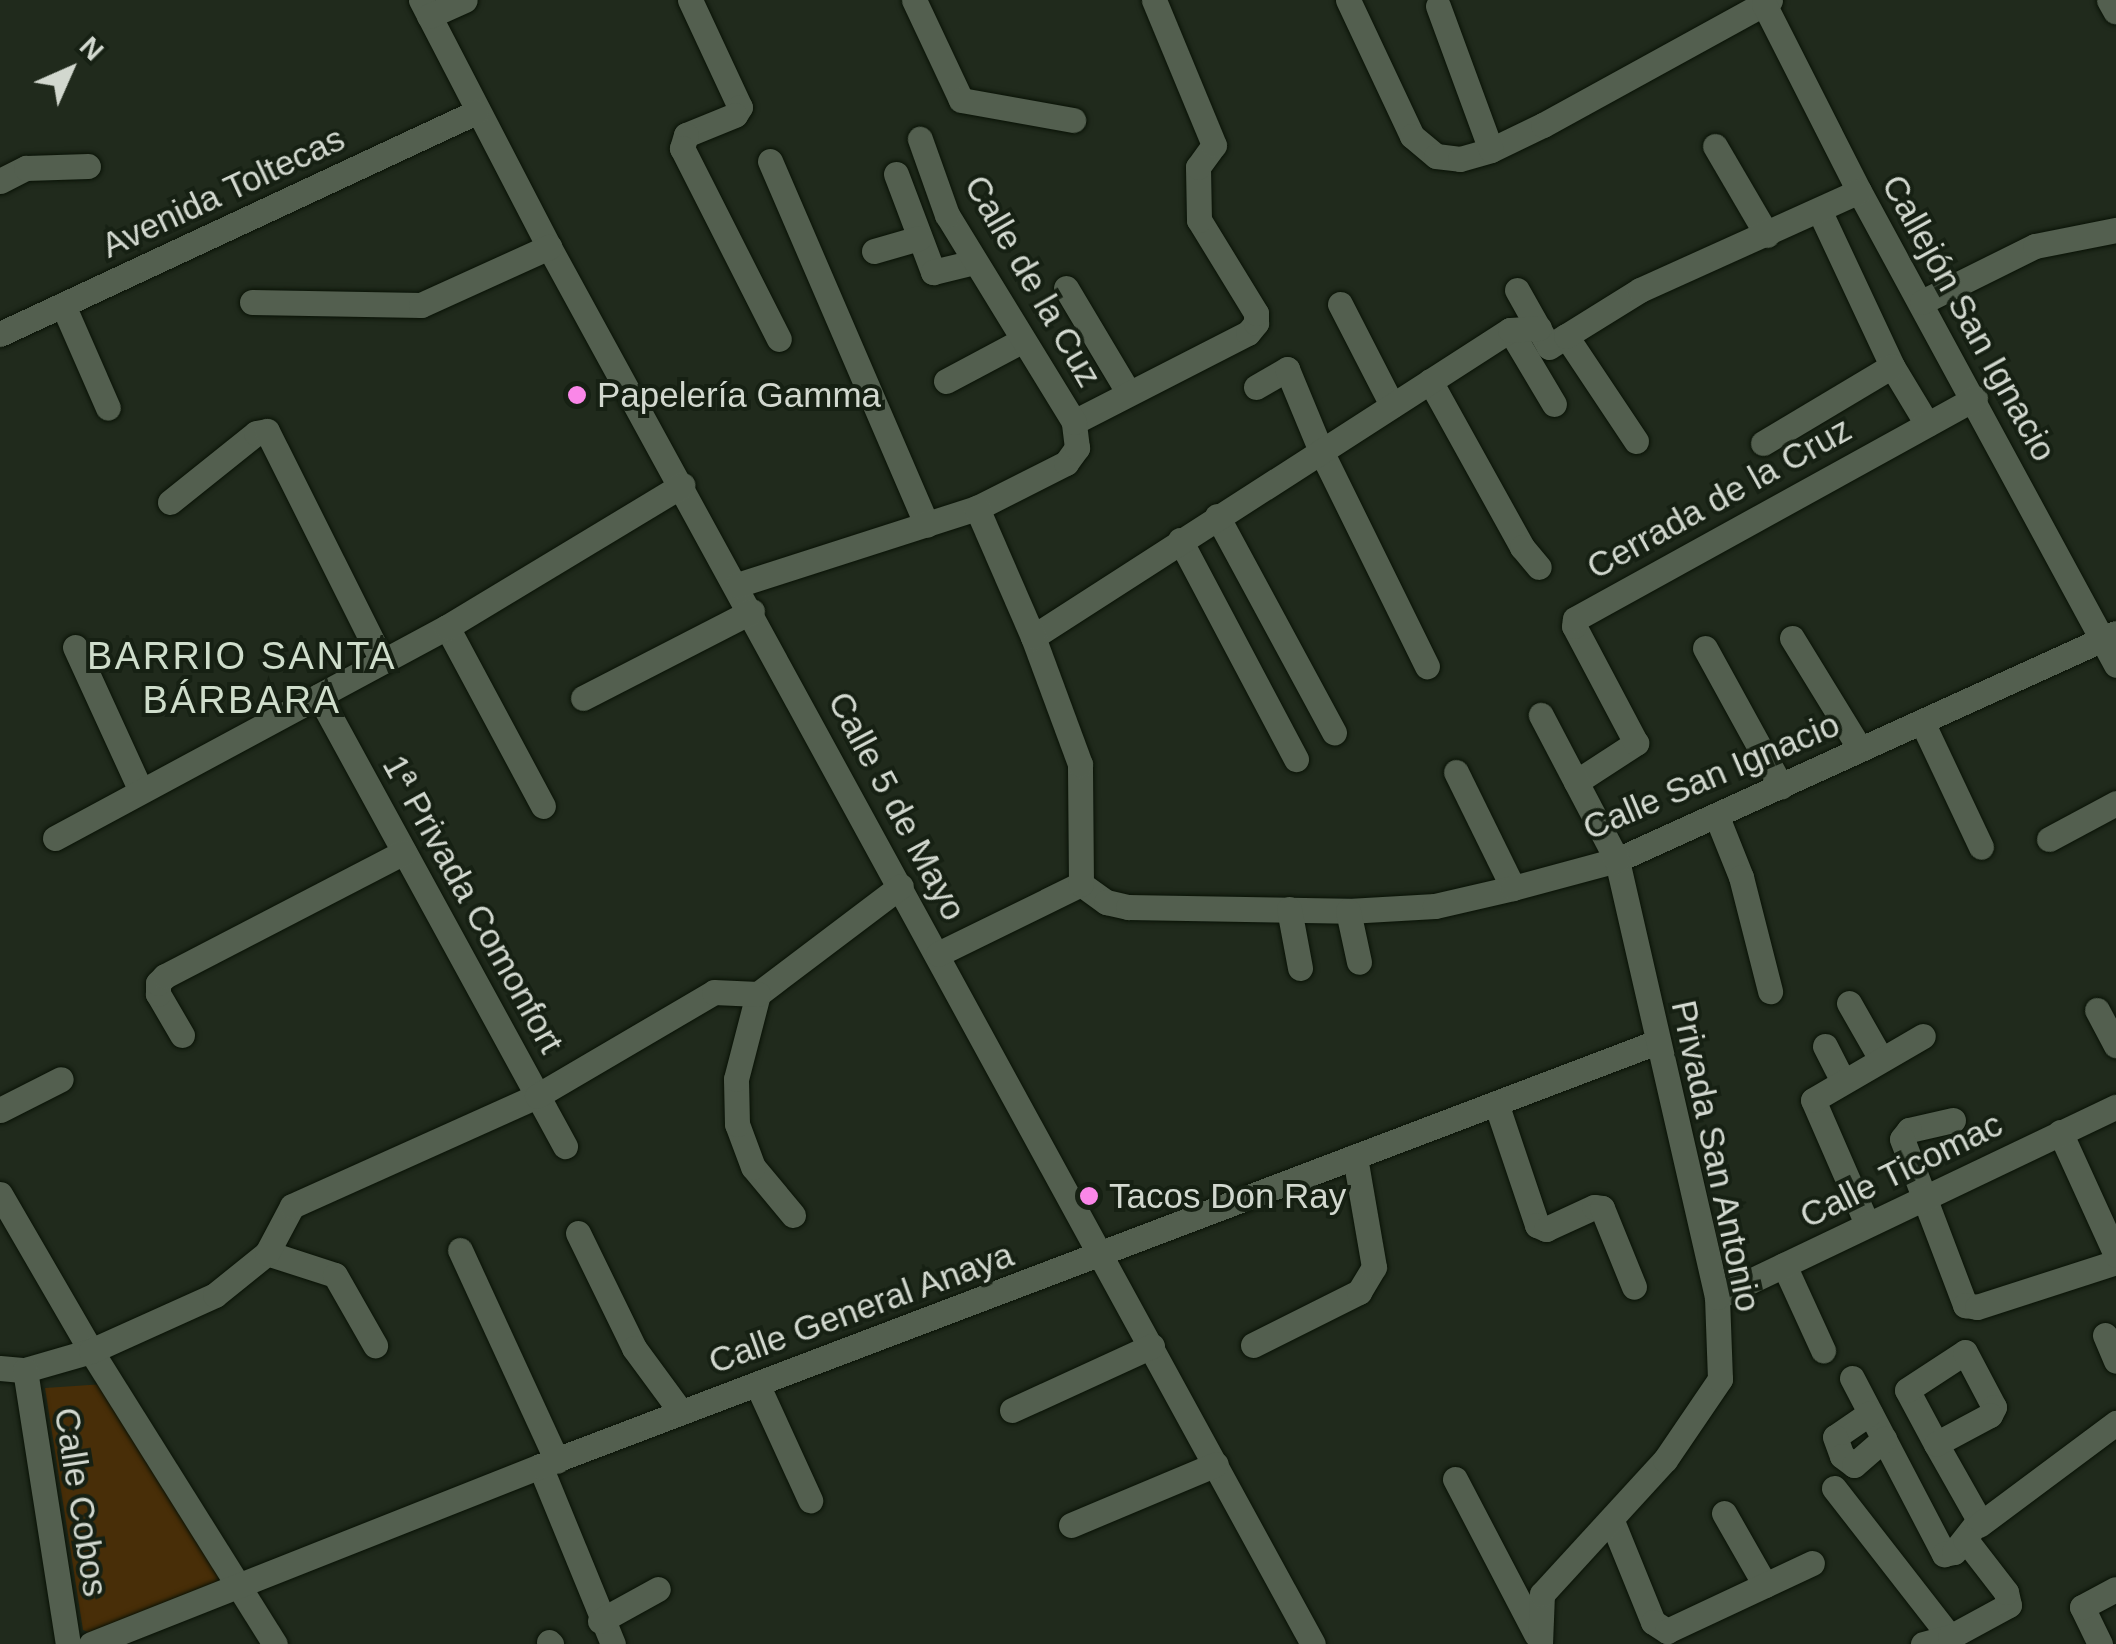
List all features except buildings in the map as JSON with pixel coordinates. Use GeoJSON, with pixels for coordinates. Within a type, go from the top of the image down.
{"type":"FeatureCollection","features":[{"type":"Feature","properties":{"kind":"street"},"geometry":{"type":"LineString","coordinates":[[425,8],[465,0]]}},
{"type":"Feature","properties":{"kind":"street"},"geometry":{"type":"LineString","coordinates":[[690,0],[740,107],[735,115],[686,135],[682,148],[779,339]]}},
{"type":"Feature","properties":{"kind":"street"},"geometry":{"type":"LineString","coordinates":[[914,0],[961,100],[1074,120]]}},
{"type":"Feature","properties":{"kind":"street"},"geometry":{"type":"LineString","coordinates":[[1074,422],[1248,332],[1256,323],[1256,314],[1199,220],[1198,167],[1214,145],[1154,0]]}},
{"type":"Feature","properties":{"kind":"street"},"geometry":{"type":"LineString","coordinates":[[1348,0],[1412,136],[1436,156],[1460,159],[1491,150],[1767,2]]}},
{"type":"Feature","properties":{"kind":"street"},"geometry":{"type":"LineString","coordinates":[[2109,0],[2115,11]]}},
{"type":"Feature","properties":{"kind":"street","name":"Callejón San Ignacio"},"geometry":{"type":"LineString","coordinates":[[1767,2],[1859,191],[2109,636],[2116,665]]}},
{"type":"Feature","properties":{"kind":"street"},"geometry":{"type":"LineString","coordinates":[[1438,6],[1491,150]]}},
{"type":"Feature","properties":{"kind":"street","name":"Calle 5 de Mayo"},"geometry":{"type":"LineString","coordinates":[[425,8],[549,247],[1313,1644]]}},
{"type":"Feature","properties":{"kind":"street","name":"Avenida Toltecas"},"geometry":{"type":"LineString","coordinates":[[0,334],[476,112]]}},
{"type":"Feature","properties":{"kind":"street","name":"Calle de la Cuz"},"geometry":{"type":"LineString","coordinates":[[737,585],[977,508],[1066,463],[1077,448],[1074,422],[947,215],[920,140]]}},
{"type":"Feature","properties":{"kind":"street"},"geometry":{"type":"LineString","coordinates":[[1714,146],[1768,235]]}},
{"type":"Feature","properties":{"kind":"street"},"geometry":{"type":"LineString","coordinates":[[770,161],[927,525]]}},
{"type":"Feature","properties":{"kind":"street"},"geometry":{"type":"LineString","coordinates":[[0,181],[26,168],[88,166]]}},
{"type":"Feature","properties":{"kind":"street"},"geometry":{"type":"LineString","coordinates":[[896,174],[932,272],[974,262]]}},
{"type":"Feature","properties":{"kind":"street"},"geometry":{"type":"LineString","coordinates":[[1517,290],[1549,347],[1640,290],[1820,212],[1859,191]]}},
{"type":"Feature","properties":{"kind":"street"},"geometry":{"type":"LineString","coordinates":[[1820,212],[1892,366],[1926,424],[1974,398]]}},
{"type":"Feature","properties":{"kind":"street"},"geometry":{"type":"LineString","coordinates":[[1922,302],[2036,246],[2115,232]]}},
{"type":"Feature","properties":{"kind":"street"},"geometry":{"type":"LineString","coordinates":[[874,251],[920,238]]}},
{"type":"Feature","properties":{"kind":"street"},"geometry":{"type":"LineString","coordinates":[[252,302],[420,305],[549,247]]}},
{"type":"Feature","properties":{"kind":"street"},"geometry":{"type":"LineString","coordinates":[[1066,288],[1128,392]]}},
{"type":"Feature","properties":{"kind":"street"},"geometry":{"type":"LineString","coordinates":[[1340,304],[1392,405]]}},
{"type":"Feature","properties":{"kind":"street"},"geometry":{"type":"LineString","coordinates":[[63,305],[108,408]]}},
{"type":"Feature","properties":{"kind":"street"},"geometry":{"type":"LineString","coordinates":[[1033,637],[1510,330],[1539,328]]}},
{"type":"Feature","properties":{"kind":"street"},"geometry":{"type":"LineString","coordinates":[[1510,330],[1554,404]]}},
{"type":"Feature","properties":{"kind":"street"},"geometry":{"type":"LineString","coordinates":[[1566,336],[1636,440]]}},
{"type":"Feature","properties":{"kind":"street"},"geometry":{"type":"LineString","coordinates":[[946,381],[1023,340]]}},
{"type":"Feature","properties":{"kind":"street"},"geometry":{"type":"LineString","coordinates":[[1763,443],[1892,366]]}},
{"type":"Feature","properties":{"kind":"street"},"geometry":{"type":"LineString","coordinates":[[1256,388],[1286,369],[1321,451],[1427,666]]}},
{"type":"Feature","properties":{"kind":"street"},"geometry":{"type":"LineString","coordinates":[[1430,381],[1522,548],[1539,567]]}},
{"type":"Feature","properties":{"kind":"street","name":"Cerrada de la Cruz"},"geometry":{"type":"LineString","coordinates":[[1576,782],[1636,743],[1574,626],[1575,619],[1926,424]]}},
{"type":"Feature","properties":{"kind":"street"},"geometry":{"type":"LineString","coordinates":[[170,502],[256,433],[267,432],[382,661]]}},
{"type":"Feature","properties":{"kind":"street"},"geometry":{"type":"LineString","coordinates":[[54,838],[447,627],[682,485]]}},
{"type":"Feature","properties":{"kind":"street"},"geometry":{"type":"LineString","coordinates":[[938,954],[1080,884],[1080,764],[1033,637],[977,508]]}},
{"type":"Feature","properties":{"kind":"street"},"geometry":{"type":"LineString","coordinates":[[1217,516],[1334,732]]}},
{"type":"Feature","properties":{"kind":"street"},"geometry":{"type":"LineString","coordinates":[[1180,540],[1296,759]]}},
{"type":"Feature","properties":{"kind":"street"},"geometry":{"type":"LineString","coordinates":[[583,698],[752,612]]}},
{"type":"Feature","properties":{"kind":"street"},"geometry":{"type":"LineString","coordinates":[[447,627],[543,806]]}},
{"type":"Feature","properties":{"kind":"street","name":"Calle San Ignacio"},"geometry":{"type":"LineString","coordinates":[[1080,884],[1106,902],[1128,906],[1348,911],[1435,906],[1514,888],[1617,860],[2109,636]]}},
{"type":"Feature","properties":{"kind":"street"},"geometry":{"type":"LineString","coordinates":[[1792,638],[1860,750]]}},
{"type":"Feature","properties":{"kind":"street"},"geometry":{"type":"LineString","coordinates":[[75,646],[141,791]]}},
{"type":"Feature","properties":{"kind":"street"},"geometry":{"type":"LineString","coordinates":[[1705,648],[1781,786]]}},
{"type":"Feature","properties":{"kind":"street","name":"1ª Privada Comonfort"},"geometry":{"type":"LineString","coordinates":[[319,696],[565,1146]]}},
{"type":"Feature","properties":{"kind":"street","name":"Privada San Antonio"},"geometry":{"type":"LineString","coordinates":[[1540,1642],[1542,1594],[1665,1460],[1720,1379],[1717,1296],[1617,860],[1541,715]]}},
{"type":"Feature","properties":{"kind":"street"},"geometry":{"type":"LineString","coordinates":[[1922,722],[1981,847]]}},
{"type":"Feature","properties":{"kind":"street"},"geometry":{"type":"LineString","coordinates":[[1456,772],[1514,888]]}},
{"type":"Feature","properties":{"kind":"street"},"geometry":{"type":"LineString","coordinates":[[2048,839],[2116,803]]}},
{"type":"Feature","properties":{"kind":"street"},"geometry":{"type":"LineString","coordinates":[[1717,817],[1741,877],[1770,992]]}},
{"type":"Feature","properties":{"kind":"street"},"geometry":{"type":"LineString","coordinates":[[182,1035],[158,994],[158,984],[165,976],[404,852]]}},
{"type":"Feature","properties":{"kind":"street"},"geometry":{"type":"LineString","coordinates":[[793,1215],[753,1167],[736,1124],[736,1079],[758,994],[901,886]]}},
{"type":"Feature","properties":{"kind":"street"},"geometry":{"type":"LineString","coordinates":[[1289,909],[1300,968]]}},
{"type":"Feature","properties":{"kind":"street"},"geometry":{"type":"LineString","coordinates":[[1348,911],[1359,962]]}},
{"type":"Feature","properties":{"kind":"street"},"geometry":{"type":"LineString","coordinates":[[375,1345],[334,1275],[267,1253],[292,1206],[537,1096],[714,992],[758,994]]}},
{"type":"Feature","properties":{"kind":"street"},"geometry":{"type":"LineString","coordinates":[[1848,1003],[1881,1059]]}},
{"type":"Feature","properties":{"kind":"street"},"geometry":{"type":"LineString","coordinates":[[2097,1010],[2116,1045]]}},
{"type":"Feature","properties":{"kind":"street"},"geometry":{"type":"LineString","coordinates":[[1868,1224],[1813,1100],[1923,1036]]}},
{"type":"Feature","properties":{"kind":"street","name":"Calle General Anaya"},"geometry":{"type":"LineString","coordinates":[[91,1644],[681,1412],[1104,1256],[1657,1042]]}},
{"type":"Feature","properties":{"kind":"street"},"geometry":{"type":"LineString","coordinates":[[1825,1046],[1843,1081]]}},
{"type":"Feature","properties":{"kind":"street"},"geometry":{"type":"LineString","coordinates":[[0,1110],[60,1079]]}},
{"type":"Feature","properties":{"kind":"street"},"geometry":{"type":"LineString","coordinates":[[1496,1103],[1537,1224],[1546,1228],[1594,1207],[1602,1208],[1634,1287]]}},
{"type":"Feature","properties":{"kind":"street","name":"Calle Ticomac"},"geometry":{"type":"LineString","coordinates":[[1717,1296],[2116,1107]]}},
{"type":"Feature","properties":{"kind":"street"},"geometry":{"type":"LineString","coordinates":[[1953,1120],[1904,1134],[1965,1305],[1977,1307],[2116,1259],[2060,1132]]}},
{"type":"Feature","properties":{"kind":"street"},"geometry":{"type":"LineString","coordinates":[[1253,1346],[1360,1292],[1374,1267],[1355,1157]]}},
{"type":"Feature","properties":{"kind":"street"},"geometry":{"type":"LineString","coordinates":[[0,1194],[91,1351],[275,1644]]}},
{"type":"Feature","properties":{"kind":"street"},"geometry":{"type":"LineString","coordinates":[[578,1232],[634,1348],[681,1412]]}},
{"type":"Feature","properties":{"kind":"street"},"geometry":{"type":"LineString","coordinates":[[460,1250],[548,1464],[606,1633],[658,1589]]}},
{"type":"Feature","properties":{"kind":"street","name":"Calle Cobos"},"geometry":{"type":"LineString","coordinates":[[68,1644],[12,1369],[91,1351],[215,1294],[267,1253]]}},
{"type":"Feature","properties":{"kind":"street"},"geometry":{"type":"LineString","coordinates":[[1784,1266],[1823,1350]]}},
{"type":"Feature","properties":{"kind":"street"},"geometry":{"type":"LineString","coordinates":[[2105,1335],[2116,1361]]}},
{"type":"Feature","properties":{"kind":"street"},"geometry":{"type":"LineString","coordinates":[[1012,1410],[1152,1346]]}},
{"type":"Feature","properties":{"kind":"street"},"geometry":{"type":"LineString","coordinates":[[1923,1644],[1950,1637],[2009,1604],[1907,1390],[1961,1353],[1970,1355],[1994,1407],[1990,1415],[1936,1444]]}},
{"type":"Feature","properties":{"kind":"street"},"geometry":{"type":"LineString","coordinates":[[1852,1378],[1944,1554],[1954,1552],[1972,1532],[2116,1423]]}},
{"type":"Feature","properties":{"kind":"street"},"geometry":{"type":"LineString","coordinates":[[757,1384],[810,1500]]}},
{"type":"Feature","properties":{"kind":"street"},"geometry":{"type":"LineString","coordinates":[[1870,1413],[1835,1437],[1842,1456],[1854,1465],[1884,1439]]}},
{"type":"Feature","properties":{"kind":"street"},"geometry":{"type":"LineString","coordinates":[[1071,1525],[1216,1464]]}},
{"type":"Feature","properties":{"kind":"street"},"geometry":{"type":"LineString","coordinates":[[1455,1479],[1540,1642]]}},
{"type":"Feature","properties":{"kind":"street"},"geometry":{"type":"LineString","coordinates":[[1834,1488],[1950,1637]]}},
{"type":"Feature","properties":{"kind":"street"},"geometry":{"type":"LineString","coordinates":[[1724,1513],[1765,1585]]}},
{"type":"Feature","properties":{"kind":"street"},"geometry":{"type":"LineString","coordinates":[[1612,1521],[1658,1629],[1667,1632],[1812,1563]]}},
{"type":"Feature","properties":{"kind":"street"},"geometry":{"type":"LineString","coordinates":[[2100,1644],[2082,1607],[2116,1590]]}},
{"type":"Feature","properties":{"kind":"shaded area"},"geometry":{"type":"Polygon","coordinates":[[[104,1384],[227,1586],[98,1636],[83,1630],[45,1388],[104,1384]]]}},
{"type":"Feature","properties":{"kind":"place","name":"Papelería Gamma"},"geometry":{"type":"Point","coordinates":[577,395]}},
{"type":"Feature","properties":{"kind":"place","name":"Tacos Don Ray"},"geometry":{"type":"Point","coordinates":[1089,1196]}},
{"type":"Feature","properties":{"kind":"district","name":"BARRIO SANTA BÁRBARA"},"geometry":{"type":"Point","coordinates":[242,679]}}]}
